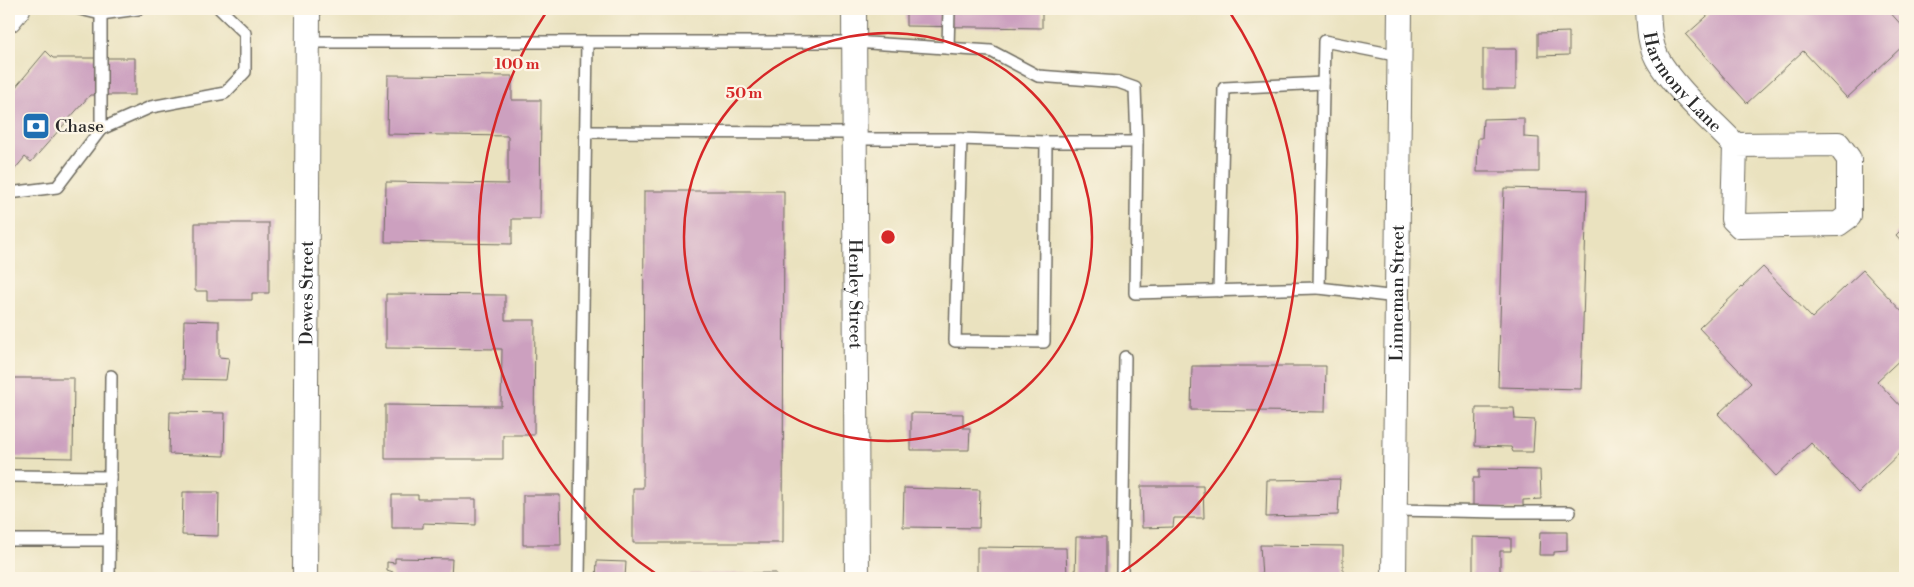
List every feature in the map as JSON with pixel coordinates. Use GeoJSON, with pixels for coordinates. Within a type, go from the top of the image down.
{"type":"FeatureCollection","features":[{"type":"Feature","properties":{"kind":"street"},"geometry":{"type":"LineString","coordinates":[[9,20],[18,9]]}},
{"type":"Feature","properties":{"kind":"street","name":"Dewes Street"},"geometry":{"type":"LineString","coordinates":[[305,578],[308,9]]}},
{"type":"Feature","properties":{"kind":"street","name":"Henley Street"},"geometry":{"type":"LineString","coordinates":[[854,9],[857,578]]}},
{"type":"Feature","properties":{"kind":"street","name":"Linneman Street"},"geometry":{"type":"LineString","coordinates":[[1394,578],[1400,9]]}},
{"type":"Feature","properties":{"kind":"street","name":"Harmony Lane"},"geometry":{"type":"LineString","coordinates":[[1648,9],[1649,34],[1657,58],[1673,80],[1735,145],[1733,218],[1740,226],[1838,224],[1849,216],[1849,159],[1838,144],[1735,145]]}},
{"type":"Feature","properties":{"kind":"lane"},"geometry":{"type":"LineString","coordinates":[[80,9],[101,14],[138,9]]}},
{"type":"Feature","properties":{"kind":"lane"},"geometry":{"type":"LineString","coordinates":[[9,193],[57,187],[101,129],[151,107],[225,93],[244,72],[244,32],[220,9]]}},
{"type":"Feature","properties":{"kind":"lane"},"geometry":{"type":"LineString","coordinates":[[948,48],[949,9]]}},
{"type":"Feature","properties":{"kind":"lane"},"geometry":{"type":"LineString","coordinates":[[101,14],[101,129]]}},
{"type":"Feature","properties":{"kind":"lane"},"geometry":{"type":"LineString","coordinates":[[1319,288],[1324,41],[1400,56]]}},
{"type":"Feature","properties":{"kind":"lane"},"geometry":{"type":"LineString","coordinates":[[308,42],[854,42],[991,51],[1038,76],[1118,82],[1135,88],[1137,142],[1135,292],[1319,288],[1397,297]]}},
{"type":"Feature","properties":{"kind":"lane"},"geometry":{"type":"LineString","coordinates":[[579,578],[587,42]]}},
{"type":"Feature","properties":{"kind":"lane"},"geometry":{"type":"LineString","coordinates":[[1219,291],[1224,88],[1323,83]]}},
{"type":"Feature","properties":{"kind":"lane"},"geometry":{"type":"LineString","coordinates":[[585,132],[854,136],[894,139],[1046,142],[1137,142]]}},
{"type":"Feature","properties":{"kind":"lane"},"geometry":{"type":"LineString","coordinates":[[961,139],[955,341],[1044,342],[1046,142]]}},
{"type":"Feature","properties":{"kind":"lane"},"geometry":{"type":"LineString","coordinates":[[1122,578],[1125,357]]}},
{"type":"Feature","properties":{"kind":"lane"},"geometry":{"type":"LineString","coordinates":[[109,578],[111,376]]}},
{"type":"Feature","properties":{"kind":"lane"},"geometry":{"type":"LineString","coordinates":[[9,476],[110,477]]}},
{"type":"Feature","properties":{"kind":"lane"},"geometry":{"type":"LineString","coordinates":[[1395,510],[1570,512]]}},
{"type":"Feature","properties":{"kind":"lane"},"geometry":{"type":"LineString","coordinates":[[9,540],[109,540]]}},
{"type":"Feature","properties":{"kind":"building"},"geometry":{"type":"Polygon","coordinates":[[[906,9],[1042,9],[1042,28],[906,26],[906,9]]]}},
{"type":"Feature","properties":{"kind":"building"},"geometry":{"type":"Polygon","coordinates":[[[1715,9],[1887,9],[1905,29],[1905,44],[1847,98],[1803,51],[1747,103],[1686,35],[1715,9]]]}},
{"type":"Feature","properties":{"kind":"building"},"geometry":{"type":"Polygon","coordinates":[[[1569,32],[1569,55],[1538,56],[1538,33],[1569,32]]]}},
{"type":"Feature","properties":{"kind":"building"},"geometry":{"type":"Polygon","coordinates":[[[1483,49],[1516,49],[1516,89],[1483,89],[1483,49]]]}},
{"type":"Feature","properties":{"kind":"building","name":"Chase"},"geometry":{"type":"Polygon","coordinates":[[[46,51],[53,58],[135,58],[135,95],[90,95],[31,162],[25,157],[9,176],[9,95],[46,51]]]}},
{"type":"Feature","properties":{"kind":"building"},"geometry":{"type":"Polygon","coordinates":[[[388,75],[512,76],[512,100],[541,100],[540,219],[512,219],[512,244],[385,242],[386,182],[508,184],[508,136],[387,134],[388,75]]]}},
{"type":"Feature","properties":{"kind":"building"},"geometry":{"type":"Polygon","coordinates":[[[1524,118],[1524,137],[1539,138],[1539,172],[1477,172],[1478,138],[1482,138],[1483,119],[1524,118]]]}},
{"type":"Feature","properties":{"kind":"building"},"geometry":{"type":"Polygon","coordinates":[[[1504,188],[1587,190],[1581,389],[1498,387],[1504,188]]]}},
{"type":"Feature","properties":{"kind":"building"},"geometry":{"type":"Polygon","coordinates":[[[644,191],[784,191],[783,543],[633,543],[633,488],[643,488],[644,191]]]}},
{"type":"Feature","properties":{"kind":"building"},"geometry":{"type":"Polygon","coordinates":[[[195,223],[269,223],[269,293],[252,293],[252,300],[207,300],[207,291],[195,291],[195,223]]]}},
{"type":"Feature","properties":{"kind":"building"},"geometry":{"type":"Polygon","coordinates":[[[1905,226],[1905,245],[1896,235],[1905,226]]]}},
{"type":"Feature","properties":{"kind":"building"},"geometry":{"type":"Polygon","coordinates":[[[1763,267],[1812,318],[1863,270],[1905,315],[1905,355],[1877,381],[1905,411],[1905,448],[1858,493],[1811,443],[1776,476],[1718,414],[1751,383],[1699,328],[1763,267]]]}},
{"type":"Feature","properties":{"kind":"building"},"geometry":{"type":"Polygon","coordinates":[[[386,294],[505,295],[505,320],[535,320],[534,435],[503,435],[503,459],[385,459],[385,405],[501,406],[502,349],[386,348],[386,294]]]}},
{"type":"Feature","properties":{"kind":"building"},"geometry":{"type":"Polygon","coordinates":[[[184,320],[219,321],[219,357],[229,358],[226,380],[183,379],[184,320]]]}},
{"type":"Feature","properties":{"kind":"building"},"geometry":{"type":"Polygon","coordinates":[[[1192,366],[1326,366],[1325,412],[1191,410],[1192,366]]]}},
{"type":"Feature","properties":{"kind":"building"},"geometry":{"type":"Polygon","coordinates":[[[9,378],[74,378],[73,458],[9,457],[9,378]]]}},
{"type":"Feature","properties":{"kind":"building"},"geometry":{"type":"Polygon","coordinates":[[[1476,408],[1514,408],[1515,419],[1535,420],[1533,452],[1513,452],[1511,447],[1475,446],[1476,408]]]}},
{"type":"Feature","properties":{"kind":"building"},"geometry":{"type":"Polygon","coordinates":[[[170,412],[225,413],[224,456],[169,454],[170,412]]]}},
{"type":"Feature","properties":{"kind":"building"},"geometry":{"type":"Polygon","coordinates":[[[911,413],[963,414],[963,428],[970,428],[969,450],[911,450],[911,413]]]}},
{"type":"Feature","properties":{"kind":"building"},"geometry":{"type":"Polygon","coordinates":[[[1479,469],[1540,470],[1541,499],[1523,500],[1523,509],[1473,509],[1473,478],[1479,478],[1479,469]]]}},
{"type":"Feature","properties":{"kind":"building"},"geometry":{"type":"Polygon","coordinates":[[[1340,479],[1338,515],[1266,517],[1267,480],[1340,479]]]}},
{"type":"Feature","properties":{"kind":"building"},"geometry":{"type":"Polygon","coordinates":[[[1141,486],[1203,486],[1204,518],[1174,518],[1173,527],[1142,528],[1141,486]]]}},
{"type":"Feature","properties":{"kind":"building"},"geometry":{"type":"Polygon","coordinates":[[[904,488],[980,490],[979,528],[903,527],[904,488]]]}},
{"type":"Feature","properties":{"kind":"building"},"geometry":{"type":"Polygon","coordinates":[[[183,492],[219,492],[218,536],[182,535],[183,492]]]}},
{"type":"Feature","properties":{"kind":"building"},"geometry":{"type":"Polygon","coordinates":[[[392,495],[418,495],[418,499],[476,499],[476,525],[423,523],[423,528],[392,528],[392,495]]]}},
{"type":"Feature","properties":{"kind":"building"},"geometry":{"type":"Polygon","coordinates":[[[523,495],[560,495],[561,545],[523,545],[523,495]]]}},
{"type":"Feature","properties":{"kind":"building"},"geometry":{"type":"Polygon","coordinates":[[[1540,532],[1567,532],[1567,551],[1554,552],[1554,555],[1539,555],[1540,532]]]}},
{"type":"Feature","properties":{"kind":"building"},"geometry":{"type":"Polygon","coordinates":[[[1076,537],[1106,537],[1106,578],[1075,578],[1076,537]]]}},
{"type":"Feature","properties":{"kind":"building"},"geometry":{"type":"Polygon","coordinates":[[[1473,537],[1511,538],[1511,551],[1500,551],[1500,578],[1473,578],[1473,537]]]}},
{"type":"Feature","properties":{"kind":"building"},"geometry":{"type":"Polygon","coordinates":[[[1260,545],[1343,546],[1343,578],[1262,578],[1260,545]]]}},
{"type":"Feature","properties":{"kind":"building"},"geometry":{"type":"Polygon","coordinates":[[[977,547],[1066,548],[1067,578],[977,578],[977,547]]]}},
{"type":"Feature","properties":{"kind":"building"},"geometry":{"type":"Polygon","coordinates":[[[395,558],[452,559],[451,578],[394,578],[393,572],[387,570],[387,562],[395,563],[395,558]]]}},
{"type":"Feature","properties":{"kind":"building"},"geometry":{"type":"Polygon","coordinates":[[[597,561],[626,562],[625,578],[596,578],[597,561]]]}},
{"type":"Feature","properties":{"kind":"building"},"geometry":{"type":"Polygon","coordinates":[[[776,573],[776,578],[690,578],[690,574],[776,573]]]}},
{"type":"Feature","properties":{"kind":"railway"},"geometry":{"type":"LineString","coordinates":[[1899,578],[1905,576]]}},
{"type":"Feature","properties":{"kind":"place","name":"Chase"},"geometry":{"type":"Point","coordinates":[36,126]}}]}
